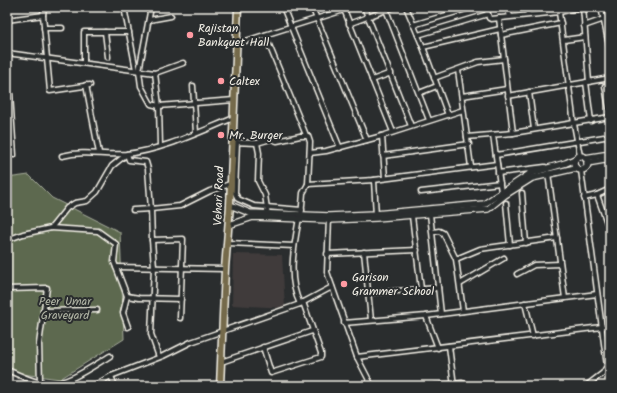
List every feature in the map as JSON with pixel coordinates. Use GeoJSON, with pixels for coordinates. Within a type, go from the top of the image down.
{"type":"FeatureCollection","features":[{"type":"Feature","properties":{"kind":"main road","name":"Vehari Road"},"geometry":{"type":"LineString","coordinates":[[220,386],[225,269],[234,142],[234,100],[238,7]]}},
{"type":"Feature","properties":{"kind":"main road"},"geometry":{"type":"LineString","coordinates":[[229,225],[253,217],[268,216],[301,215],[329,218],[412,216],[488,208],[505,195],[548,170],[566,163],[610,154]]}},
{"type":"Feature","properties":{"kind":"main road"},"geometry":{"type":"LineString","coordinates":[[376,216],[484,204],[531,173],[548,170],[585,168],[582,159]]}},
{"type":"Feature","properties":{"kind":"main road"},"geometry":{"type":"LineString","coordinates":[[578,169],[574,162],[582,159],[608,159]]}},
{"type":"Feature","properties":{"kind":"main road"},"geometry":{"type":"LineString","coordinates":[[230,204],[250,213],[268,216]]}},
{"type":"Feature","properties":{"kind":"street"},"geometry":{"type":"LineString","coordinates":[[44,7],[43,15],[50,91],[88,85],[99,153]]}},
{"type":"Feature","properties":{"kind":"street"},"geometry":{"type":"LineString","coordinates":[[124,7],[141,86],[151,104],[159,106],[234,100]]}},
{"type":"Feature","properties":{"kind":"street"},"geometry":{"type":"LineString","coordinates":[[137,70],[151,7]]}},
{"type":"Feature","properties":{"kind":"street"},"geometry":{"type":"LineString","coordinates":[[283,7],[340,148]]}},
{"type":"Feature","properties":{"kind":"street"},"geometry":{"type":"LineString","coordinates":[[312,7],[367,140]]}},
{"type":"Feature","properties":{"kind":"street"},"geometry":{"type":"LineString","coordinates":[[364,7],[411,126]]}},
{"type":"Feature","properties":{"kind":"street"},"geometry":{"type":"LineString","coordinates":[[349,24],[386,8],[394,7]]}},
{"type":"Feature","properties":{"kind":"street"},"geometry":{"type":"LineString","coordinates":[[406,7],[423,47],[448,115]]}},
{"type":"Feature","properties":{"kind":"street"},"geometry":{"type":"LineString","coordinates":[[414,26],[473,7]]}},
{"type":"Feature","properties":{"kind":"street"},"geometry":{"type":"LineString","coordinates":[[486,7],[490,19],[560,12],[583,7],[591,121]]}},
{"type":"Feature","properties":{"kind":"street"},"geometry":{"type":"LineString","coordinates":[[507,7],[510,16]]}},
{"type":"Feature","properties":{"kind":"street"},"geometry":{"type":"LineString","coordinates":[[526,7],[528,14]]}},
{"type":"Feature","properties":{"kind":"street"},"geometry":{"type":"LineString","coordinates":[[549,7],[550,13]]}},
{"type":"Feature","properties":{"kind":"street"},"geometry":{"type":"LineString","coordinates":[[601,7],[605,19],[610,50]]}},
{"type":"Feature","properties":{"kind":"street"},"geometry":{"type":"LineString","coordinates":[[386,8],[429,120]]}},
{"type":"Feature","properties":{"kind":"street"},"geometry":{"type":"LineString","coordinates":[[236,44],[318,20],[344,9],[393,132]]}},
{"type":"Feature","properties":{"kind":"street"},"geometry":{"type":"LineString","coordinates":[[560,12],[574,124],[582,159]]}},
{"type":"Feature","properties":{"kind":"street"},"geometry":{"type":"LineString","coordinates":[[418,35],[488,14]]}},
{"type":"Feature","properties":{"kind":"street"},"geometry":{"type":"LineString","coordinates":[[7,20],[43,15]]}},
{"type":"Feature","properties":{"kind":"street"},"geometry":{"type":"LineString","coordinates":[[149,20],[171,16]]}},
{"type":"Feature","properties":{"kind":"street"},"geometry":{"type":"LineString","coordinates":[[584,26],[610,17]]}},
{"type":"Feature","properties":{"kind":"street"},"geometry":{"type":"LineString","coordinates":[[499,18],[513,133]]}},
{"type":"Feature","properties":{"kind":"street"},"geometry":{"type":"LineString","coordinates":[[501,34],[561,23]]}},
{"type":"Feature","properties":{"kind":"street"},"geometry":{"type":"LineString","coordinates":[[44,28],[62,28]]}},
{"type":"Feature","properties":{"kind":"street"},"geometry":{"type":"LineString","coordinates":[[423,47],[500,29]]}},
{"type":"Feature","properties":{"kind":"street"},"geometry":{"type":"LineString","coordinates":[[84,62],[84,32],[129,32]]}},
{"type":"Feature","properties":{"kind":"street"},"geometry":{"type":"LineString","coordinates":[[105,32],[108,57]]}},
{"type":"Feature","properties":{"kind":"street"},"geometry":{"type":"LineString","coordinates":[[263,347],[269,372],[274,373],[322,356],[302,303],[294,292],[293,285],[294,246],[301,215],[303,193],[308,184],[310,142],[306,136],[265,35]]}},
{"type":"Feature","properties":{"kind":"street"},"geometry":{"type":"LineString","coordinates":[[564,40],[585,37]]}},
{"type":"Feature","properties":{"kind":"street"},"geometry":{"type":"LineString","coordinates":[[7,52],[155,73],[183,63]]}},
{"type":"Feature","properties":{"kind":"street"},"geometry":{"type":"LineString","coordinates":[[434,78],[478,62],[504,59]]}},
{"type":"Feature","properties":{"kind":"street"},"geometry":{"type":"LineString","coordinates":[[458,70],[471,167]]}},
{"type":"Feature","properties":{"kind":"street"},"geometry":{"type":"LineString","coordinates":[[155,73],[159,106],[160,146]]}},
{"type":"Feature","properties":{"kind":"street"},"geometry":{"type":"LineString","coordinates":[[372,80],[391,73]]}},
{"type":"Feature","properties":{"kind":"street"},"geometry":{"type":"LineString","coordinates":[[508,96],[610,78]]}},
{"type":"Feature","properties":{"kind":"street"},"geometry":{"type":"LineString","coordinates":[[193,86],[196,133]]}},
{"type":"Feature","properties":{"kind":"street"},"geometry":{"type":"LineString","coordinates":[[419,93],[437,86]]}},
{"type":"Feature","properties":{"kind":"street"},"geometry":{"type":"LineString","coordinates":[[605,86],[610,114]]}},
{"type":"Feature","properties":{"kind":"street"},"geometry":{"type":"LineString","coordinates":[[462,96],[508,89]]}},
{"type":"Feature","properties":{"kind":"street"},"geometry":{"type":"LineString","coordinates":[[529,92],[534,129]]}},
{"type":"Feature","properties":{"kind":"street"},"geometry":{"type":"LineString","coordinates":[[7,94],[10,94],[14,155]]}},
{"type":"Feature","properties":{"kind":"street"},"geometry":{"type":"LineString","coordinates":[[310,153],[340,148],[463,110]]}},
{"type":"Feature","properties":{"kind":"street"},"geometry":{"type":"LineString","coordinates":[[467,137],[513,133],[610,117]]}},
{"type":"Feature","properties":{"kind":"street"},"geometry":{"type":"LineString","coordinates":[[62,156],[85,152],[127,154],[160,146],[234,118]]}},
{"type":"Feature","properties":{"kind":"street"},"geometry":{"type":"LineString","coordinates":[[493,135],[501,192]]}},
{"type":"Feature","properties":{"kind":"street"},"geometry":{"type":"LineString","coordinates":[[301,215],[267,206],[247,204],[236,196],[234,142],[257,143],[271,139],[277,141],[306,136]]}},
{"type":"Feature","properties":{"kind":"street"},"geometry":{"type":"LineString","coordinates":[[382,136],[385,178]]}},
{"type":"Feature","properties":{"kind":"street"},"geometry":{"type":"LineString","coordinates":[[496,155],[610,136]]}},
{"type":"Feature","properties":{"kind":"street"},"geometry":{"type":"LineString","coordinates":[[257,143],[260,153],[258,181],[265,195],[268,216]]}},
{"type":"Feature","properties":{"kind":"street"},"geometry":{"type":"LineString","coordinates":[[384,156],[469,144]]}},
{"type":"Feature","properties":{"kind":"street"},"geometry":{"type":"LineString","coordinates":[[127,154],[131,162],[144,161],[147,164],[154,267],[151,334],[159,357]]}},
{"type":"Feature","properties":{"kind":"street"},"geometry":{"type":"LineString","coordinates":[[51,228],[67,208],[75,203],[86,200],[97,192],[112,166],[127,154]]}},
{"type":"Feature","properties":{"kind":"street"},"geometry":{"type":"LineString","coordinates":[[608,159],[610,167]]}},
{"type":"Feature","properties":{"kind":"street"},"geometry":{"type":"LineString","coordinates":[[308,184],[374,180],[497,164]]}},
{"type":"Feature","properties":{"kind":"street"},"geometry":{"type":"LineString","coordinates":[[578,169],[584,198],[602,328],[609,366],[603,373],[586,386]]}},
{"type":"Feature","properties":{"kind":"street"},"geometry":{"type":"LineString","coordinates":[[498,173],[548,170],[565,298]]}},
{"type":"Feature","properties":{"kind":"street"},"geometry":{"type":"LineString","coordinates":[[374,180],[376,216]]}},
{"type":"Feature","properties":{"kind":"street"},"geometry":{"type":"LineString","coordinates":[[421,192],[500,183]]}},
{"type":"Feature","properties":{"kind":"street"},"geometry":{"type":"LineString","coordinates":[[133,210],[180,206],[210,191],[230,184]]}},
{"type":"Feature","properties":{"kind":"street"},"geometry":{"type":"LineString","coordinates":[[584,198],[598,195],[610,189]]}},
{"type":"Feature","properties":{"kind":"street"},"geometry":{"type":"LineString","coordinates":[[522,193],[526,243]]}},
{"type":"Feature","properties":{"kind":"street"},"geometry":{"type":"LineString","coordinates":[[598,195],[610,231]]}},
{"type":"Feature","properties":{"kind":"street"},"geometry":{"type":"LineString","coordinates":[[506,202],[510,245]]}},
{"type":"Feature","properties":{"kind":"street"},"geometry":{"type":"LineString","coordinates":[[430,214],[441,314]]}},
{"type":"Feature","properties":{"kind":"street"},"geometry":{"type":"LineString","coordinates":[[412,216],[421,289]]}},
{"type":"Feature","properties":{"kind":"street"},"geometry":{"type":"LineString","coordinates":[[329,218],[327,272],[357,357],[372,386]]}},
{"type":"Feature","properties":{"kind":"street"},"geometry":{"type":"LineString","coordinates":[[7,240],[23,234],[51,228],[98,231],[116,244],[114,262],[127,296],[123,313],[128,327]]}},
{"type":"Feature","properties":{"kind":"street"},"geometry":{"type":"LineString","coordinates":[[432,232],[439,231],[443,233],[456,259],[463,311]]}},
{"type":"Feature","properties":{"kind":"street"},"geometry":{"type":"LineString","coordinates":[[456,259],[480,249],[557,238]]}},
{"type":"Feature","properties":{"kind":"street"},"geometry":{"type":"LineString","coordinates":[[152,240],[182,239],[180,318]]}},
{"type":"Feature","properties":{"kind":"street"},"geometry":{"type":"LineString","coordinates":[[228,243],[294,246]]}},
{"type":"Feature","properties":{"kind":"street"},"geometry":{"type":"LineString","coordinates":[[327,254],[417,250]]}},
{"type":"Feature","properties":{"kind":"street"},"geometry":{"type":"LineString","coordinates":[[364,252],[371,320]]}},
{"type":"Feature","properties":{"kind":"street"},"geometry":{"type":"LineString","coordinates":[[460,284],[504,258]]}},
{"type":"Feature","properties":{"kind":"street"},"geometry":{"type":"LineString","coordinates":[[517,274],[534,265],[560,264]]}},
{"type":"Feature","properties":{"kind":"street"},"geometry":{"type":"LineString","coordinates":[[116,266],[225,269]]}},
{"type":"Feature","properties":{"kind":"street"},"geometry":{"type":"LineString","coordinates":[[93,386],[111,376],[159,357],[191,342],[222,330],[258,320],[302,303],[332,287]]}},
{"type":"Feature","properties":{"kind":"street"},"geometry":{"type":"LineString","coordinates":[[7,289],[47,288],[39,344],[40,382]]}},
{"type":"Feature","properties":{"kind":"street"},"geometry":{"type":"LineString","coordinates":[[369,293],[438,288]]}},
{"type":"Feature","properties":{"kind":"street"},"geometry":{"type":"LineString","coordinates":[[344,323],[426,316],[597,294]]}},
{"type":"Feature","properties":{"kind":"street"},"geometry":{"type":"LineString","coordinates":[[127,296],[181,299]]}},
{"type":"Feature","properties":{"kind":"street"},"geometry":{"type":"LineString","coordinates":[[525,303],[533,336]]}},
{"type":"Feature","properties":{"kind":"street"},"geometry":{"type":"LineString","coordinates":[[43,311],[97,310]]}},
{"type":"Feature","properties":{"kind":"street"},"geometry":{"type":"LineString","coordinates":[[426,316],[438,348]]}},
{"type":"Feature","properties":{"kind":"street"},"geometry":{"type":"LineString","coordinates":[[357,357],[610,326]]}},
{"type":"Feature","properties":{"kind":"street"},"geometry":{"type":"LineString","coordinates":[[221,362],[312,331]]}},
{"type":"Feature","properties":{"kind":"street"},"geometry":{"type":"LineString","coordinates":[[449,346],[454,385]]}},
{"type":"Feature","properties":{"kind":"street"},"geometry":{"type":"LineString","coordinates":[[7,370],[48,384],[62,383],[110,356]]}},
{"type":"Feature","properties":{"kind":"street"},"geometry":{"type":"LineString","coordinates":[[111,376],[115,386]]}},
{"type":"Feature","properties":{"kind":"street"},"geometry":{"type":"LineString","coordinates":[[435,386],[462,383],[471,386]]}},
{"type":"Feature","properties":{"kind":"shaded area"},"geometry":{"type":"Polygon","coordinates":[[[233,254],[282,255],[285,308],[232,305],[233,254]]]}},
{"type":"Feature","properties":{"kind":"green space","name":"Peer Umar Graveyard"},"geometry":{"type":"Polygon","coordinates":[[[29,175],[52,198],[120,232],[124,339],[60,379],[7,372],[7,178],[29,175]]]}},
{"type":"Feature","properties":{"kind":"place","name":"Rajistan Bankquet Hall"},"geometry":{"type":"Point","coordinates":[190,35]}},
{"type":"Feature","properties":{"kind":"place","name":"Caltex"},"geometry":{"type":"Point","coordinates":[221,81]}},
{"type":"Feature","properties":{"kind":"place","name":"Mr. Burger"},"geometry":{"type":"Point","coordinates":[221,135]}},
{"type":"Feature","properties":{"kind":"place","name":"Garison Grammer School"},"geometry":{"type":"Point","coordinates":[344,284]}}]}
